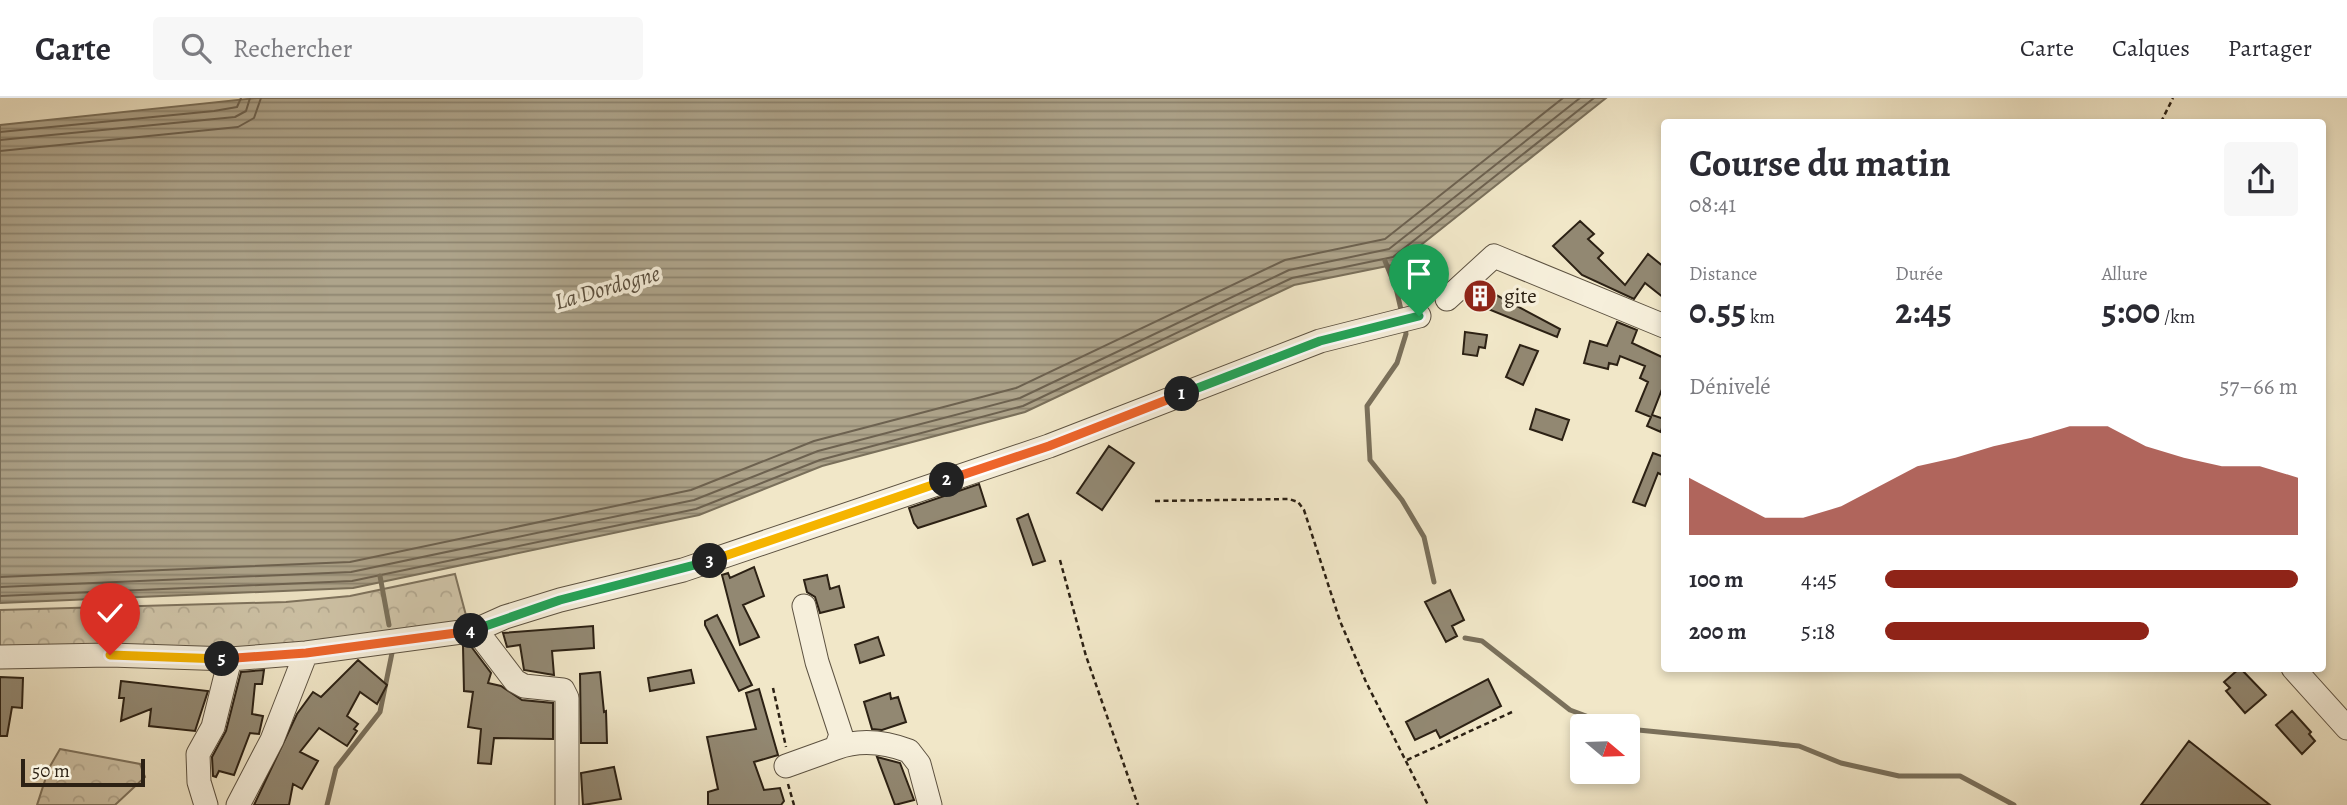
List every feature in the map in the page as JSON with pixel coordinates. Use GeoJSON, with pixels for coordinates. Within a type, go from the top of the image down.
{"type":"FeatureCollection","features":[{"type":"Feature","properties":{"kind":"street"},"geometry":{"type":"LineString","coordinates":[[1447,299],[1494,256],[1661,325]]}},
{"type":"Feature","properties":{"kind":"street"},"geometry":{"type":"LineString","coordinates":[[0,657],[110,655],[230,659],[306,653],[476,631],[505,617],[560,600],[683,570],[1049,446],[1320,341],[1410,318]]}},
{"type":"Feature","properties":{"kind":"street"},"geometry":{"type":"LineString","coordinates":[[804,606],[817,662],[841,734],[836,748]]}},
{"type":"Feature","properties":{"kind":"street"},"geometry":{"type":"LineString","coordinates":[[476,631],[515,681],[524,686],[564,690],[567,698],[567,805]]}},
{"type":"Feature","properties":{"kind":"street"},"geometry":{"type":"LineString","coordinates":[[238,805],[271,740],[306,653]]}},
{"type":"Feature","properties":{"kind":"street"},"geometry":{"type":"LineString","coordinates":[[206,805],[199,782],[198,754],[213,727],[230,659]]}},
{"type":"Feature","properties":{"kind":"street"},"geometry":{"type":"LineString","coordinates":[[2296,672],[2347,728]]}},
{"type":"Feature","properties":{"kind":"street"},"geometry":{"type":"LineString","coordinates":[[786,766],[853,742],[909,751],[919,764],[930,805]]}},
{"type":"Feature","properties":{"kind":"path"},"geometry":{"type":"LineString","coordinates":[[2162,119],[2173,98]]}},
{"type":"Feature","properties":{"kind":"path"},"geometry":{"type":"LineString","coordinates":[[1155,501],[1289,499],[1298,502],[1345,633],[1366,682],[1428,805]]}},
{"type":"Feature","properties":{"kind":"path"},"geometry":{"type":"LineString","coordinates":[[1060,560],[1086,656],[1138,805]]}},
{"type":"Feature","properties":{"kind":"path"},"geometry":{"type":"LineString","coordinates":[[1407,760],[1512,712]]}},
{"type":"Feature","properties":{"kind":"green space"},"geometry":{"type":"Polygon","coordinates":[[[455,574],[468,623],[326,645],[183,652],[0,649],[0,610],[286,602],[350,596],[455,574]]]}},
{"type":"Feature","properties":{"kind":"green space"},"geometry":{"type":"Polygon","coordinates":[[[60,749],[140,764],[145,777],[115,805],[37,805],[49,768],[60,749]]]}},
{"type":"Feature","properties":{"kind":"water","name":"La Dordogne"},"geometry":{"type":"Polygon","coordinates":[[[257,98],[1606,98],[1397,264],[1294,285],[1025,412],[822,466],[699,515],[353,588],[0,603],[0,125],[257,98]]]}},
{"type":"Feature","properties":{"kind":"building"},"geometry":{"type":"Polygon","coordinates":[[[1580,221],[1594,234],[1588,239],[1603,253],[1598,258],[1625,285],[1648,254],[1661,265],[1661,296],[1645,283],[1634,299],[1582,275],[1553,246],[1580,221]]]}},
{"type":"Feature","properties":{"kind":"building"},"geometry":{"type":"Polygon","coordinates":[[[1481,287],[1560,329],[1557,337],[1466,300],[1481,287]]]}},
{"type":"Feature","properties":{"kind":"building"},"geometry":{"type":"Polygon","coordinates":[[[1617,322],[1637,330],[1632,343],[1661,357],[1661,392],[1652,415],[1661,418],[1661,432],[1647,426],[1651,417],[1636,411],[1648,382],[1640,378],[1645,366],[1620,356],[1617,365],[1609,363],[1608,369],[1584,363],[1590,341],[1607,346],[1617,322]]]}},
{"type":"Feature","properties":{"kind":"building"},"geometry":{"type":"Polygon","coordinates":[[[1465,332],[1487,335],[1485,348],[1479,347],[1477,356],[1463,354],[1465,332]]]}},
{"type":"Feature","properties":{"kind":"building"},"geometry":{"type":"Polygon","coordinates":[[[1520,345],[1538,351],[1523,385],[1506,377],[1520,345]]]}},
{"type":"Feature","properties":{"kind":"building"},"geometry":{"type":"Polygon","coordinates":[[[1536,409],[1569,420],[1562,440],[1530,429],[1536,409]]]}},
{"type":"Feature","properties":{"kind":"building"},"geometry":{"type":"Polygon","coordinates":[[[1109,446],[1134,463],[1102,510],[1077,493],[1109,446]]]}},
{"type":"Feature","properties":{"kind":"building"},"geometry":{"type":"Polygon","coordinates":[[[1653,453],[1661,456],[1661,474],[1658,473],[1645,506],[1633,502],[1653,453]]]}},
{"type":"Feature","properties":{"kind":"building"},"geometry":{"type":"Polygon","coordinates":[[[979,484],[986,506],[918,528],[914,523],[909,508],[979,484]]]}},
{"type":"Feature","properties":{"kind":"building"},"geometry":{"type":"Polygon","coordinates":[[[1028,514],[1045,561],[1033,565],[1017,519],[1028,514]]]}},
{"type":"Feature","properties":{"kind":"building"},"geometry":{"type":"Polygon","coordinates":[[[754,567],[764,596],[743,605],[759,637],[740,645],[722,575],[728,573],[730,578],[754,567]]]}},
{"type":"Feature","properties":{"kind":"building"},"geometry":{"type":"Polygon","coordinates":[[[827,575],[830,589],[839,586],[844,607],[820,613],[815,597],[807,592],[804,580],[827,575]]]}},
{"type":"Feature","properties":{"kind":"building"},"geometry":{"type":"Polygon","coordinates":[[[1450,590],[1464,620],[1452,626],[1457,636],[1446,642],[1425,602],[1450,590]]]}},
{"type":"Feature","properties":{"kind":"building"},"geometry":{"type":"Polygon","coordinates":[[[717,615],[752,685],[739,691],[705,625],[705,621],[717,615]]]}},
{"type":"Feature","properties":{"kind":"building"},"geometry":{"type":"Polygon","coordinates":[[[593,626],[594,648],[552,651],[554,675],[524,670],[520,645],[507,647],[503,633],[593,626]]]}},
{"type":"Feature","properties":{"kind":"building"},"geometry":{"type":"Polygon","coordinates":[[[878,637],[884,655],[860,663],[855,645],[878,637]]]}},
{"type":"Feature","properties":{"kind":"building"},"geometry":{"type":"Polygon","coordinates":[[[470,645],[491,673],[488,683],[501,686],[522,700],[553,703],[553,739],[494,738],[491,764],[478,763],[481,729],[468,727],[473,692],[464,691],[463,646],[470,645]]]}},
{"type":"Feature","properties":{"kind":"building"},"geometry":{"type":"Polygon","coordinates":[[[358,660],[387,685],[377,704],[360,692],[347,716],[358,724],[354,729],[357,731],[347,746],[319,728],[300,752],[318,761],[302,789],[293,784],[289,805],[254,805],[297,714],[313,692],[321,697],[358,660]]]}},
{"type":"Feature","properties":{"kind":"building"},"geometry":{"type":"Polygon","coordinates":[[[264,670],[262,684],[255,684],[252,714],[263,716],[259,734],[250,733],[234,775],[219,771],[216,777],[213,776],[212,757],[226,731],[241,672],[264,670]]]}},
{"type":"Feature","properties":{"kind":"building"},"geometry":{"type":"Polygon","coordinates":[[[691,670],[694,683],[650,691],[648,678],[691,670]]]}},
{"type":"Feature","properties":{"kind":"building"},"geometry":{"type":"Polygon","coordinates":[[[600,672],[604,712],[606,711],[607,743],[581,743],[580,674],[600,672]]]}},
{"type":"Feature","properties":{"kind":"building"},"geometry":{"type":"Polygon","coordinates":[[[2235,672],[2244,672],[2266,695],[2245,713],[2226,691],[2230,688],[2224,682],[2235,672]]]}},
{"type":"Feature","properties":{"kind":"building"},"geometry":{"type":"Polygon","coordinates":[[[0,677],[23,678],[22,708],[12,707],[7,736],[0,736],[0,677]]]}},
{"type":"Feature","properties":{"kind":"building"},"geometry":{"type":"Polygon","coordinates":[[[1488,679],[1501,706],[1440,738],[1436,730],[1415,740],[1406,722],[1488,679]]]}},
{"type":"Feature","properties":{"kind":"building"},"geometry":{"type":"Polygon","coordinates":[[[121,681],[208,691],[195,731],[149,726],[151,709],[121,721],[124,698],[119,698],[121,681]]]}},
{"type":"Feature","properties":{"kind":"building"},"geometry":{"type":"Polygon","coordinates":[[[759,689],[778,755],[754,762],[764,790],[780,788],[784,801],[781,805],[708,805],[708,792],[718,789],[707,737],[756,729],[746,693],[759,689]]]}},
{"type":"Feature","properties":{"kind":"building"},"geometry":{"type":"Polygon","coordinates":[[[890,693],[891,699],[898,697],[906,722],[882,730],[872,729],[864,702],[890,693]]]}},
{"type":"Feature","properties":{"kind":"building"},"geometry":{"type":"Polygon","coordinates":[[[2292,711],[2311,732],[2309,734],[2315,741],[2302,754],[2276,725],[2292,711]]]}},
{"type":"Feature","properties":{"kind":"building"},"geometry":{"type":"Polygon","coordinates":[[[2189,741],[2270,805],[2141,805],[2189,741]]]}},
{"type":"Feature","properties":{"kind":"building"},"geometry":{"type":"Polygon","coordinates":[[[877,757],[900,763],[914,800],[895,805],[877,757]]]}},
{"type":"Feature","properties":{"kind":"building"},"geometry":{"type":"Polygon","coordinates":[[[614,767],[621,799],[583,805],[581,773],[614,767]]]}},
{"type":"Feature","properties":{"kind":"waterway"},"geometry":{"type":"LineString","coordinates":[[1385,261],[1396,288],[1402,314]]}},
{"type":"Feature","properties":{"kind":"waterway"},"geometry":{"type":"LineString","coordinates":[[1405,327],[1406,334],[1397,363],[1367,406],[1370,460],[1402,500],[1424,537],[1434,582]]}},
{"type":"Feature","properties":{"kind":"waterway"},"geometry":{"type":"LineString","coordinates":[[380,576],[389,625]]}},
{"type":"Feature","properties":{"kind":"waterway"},"geometry":{"type":"LineString","coordinates":[[1465,638],[1482,641],[1570,710],[1581,714]]}},
{"type":"Feature","properties":{"kind":"waterway"},"geometry":{"type":"LineString","coordinates":[[327,805],[336,768],[380,712],[392,653]]}},
{"type":"Feature","properties":{"kind":"waterway"},"geometry":{"type":"LineString","coordinates":[[1640,730],[1799,746],[1841,763],[1899,776],[1960,776],[2014,805]]}},
{"type":"Feature","properties":{"kind":"place","name":"gite"},"geometry":{"type":"Point","coordinates":[1480,296]}},
{"type":"Feature","properties":{"kind":"route"},"geometry":{"type":"LineString","coordinates":[[110,655],[230,659],[306,653],[476,631],[505,617],[560,600],[683,570],[1049,446],[1320,341],[1419,316]]}}]}
